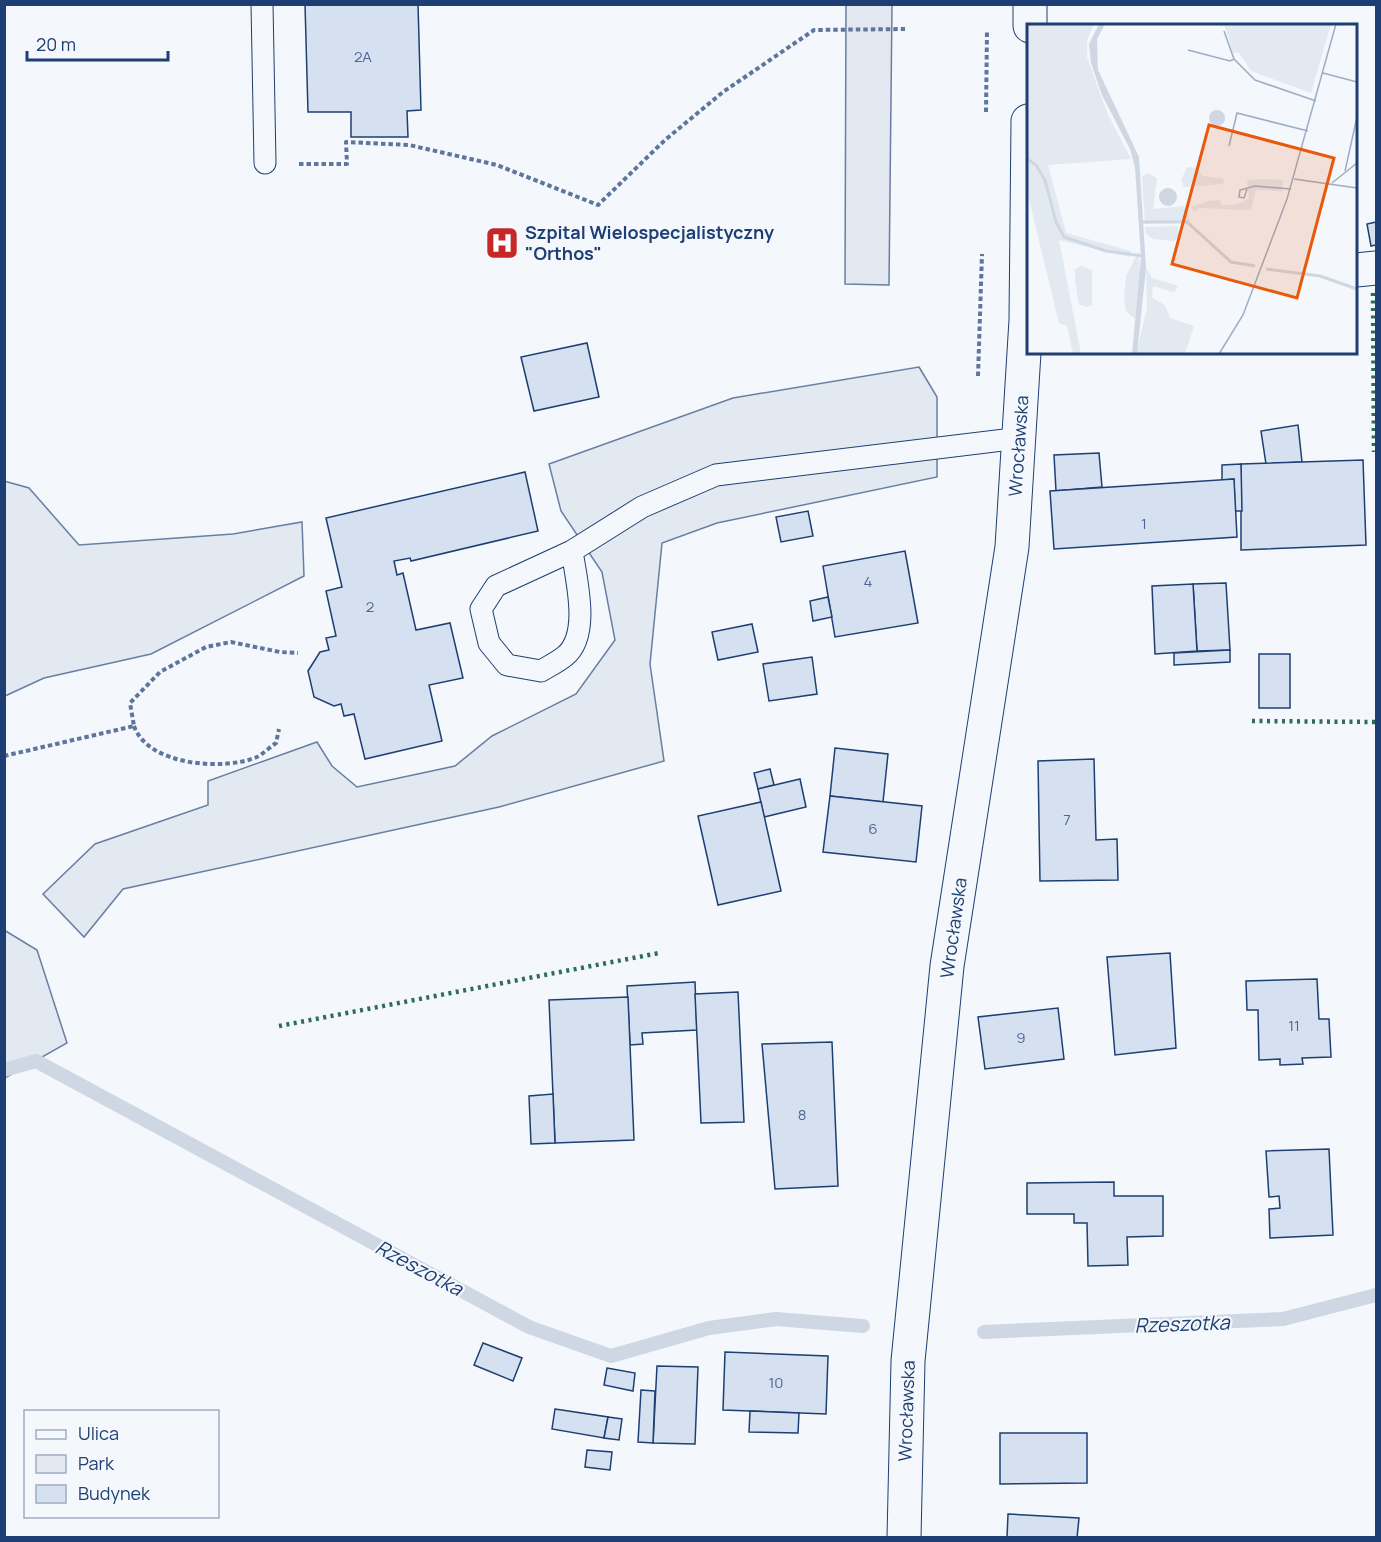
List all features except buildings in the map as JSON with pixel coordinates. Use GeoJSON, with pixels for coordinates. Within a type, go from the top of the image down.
{"type":"FeatureCollection","features":[{"type":"Feature","properties":{"kind":"street"},"geometry":{"type":"LineString","coordinates":[[1030,4],[1030,24]]}},
{"type":"Feature","properties":{"kind":"street"},"geometry":{"type":"LineString","coordinates":[[1357,270],[1377,268]]}},
{"type":"Feature","properties":{"kind":"street","name":"Wrocławska"},"geometry":{"type":"LineString","coordinates":[[904,1538],[908,1361],[947,966],[1012,547],[1027,320]]}},
{"type":"Feature","properties":{"kind":"lane"},"geometry":{"type":"LineString","coordinates":[[262,4],[265,163]]}},
{"type":"Feature","properties":{"kind":"lane"},"geometry":{"type":"LineString","coordinates":[[572,551],[581,602],[578,631],[567,655],[541,671],[507,665],[489,643],[481,609],[496,586],[572,551],[642,507],[716,475],[1020,438]]}},
{"type":"Feature","properties":{"kind":"path"},"geometry":{"type":"LineString","coordinates":[[265,163],[347,164],[346,142],[409,145],[497,165],[598,205],[665,140],[723,92],[814,30],[905,29]]}},
{"type":"Feature","properties":{"kind":"path"},"geometry":{"type":"LineString","coordinates":[[279,729],[276,743],[258,756],[231,763],[193,762],[159,754],[137,734],[130,703],[160,672],[206,647],[231,642],[298,653]]}},
{"type":"Feature","properties":{"kind":"path"},"geometry":{"type":"LineString","coordinates":[[4,756],[134,726]]}},
{"type":"Feature","properties":{"kind":"green space"},"geometry":{"type":"Polygon","coordinates":[[[919,367],[937,397],[937,477],[717,523],[662,543],[650,664],[664,761],[499,807],[123,889],[84,937],[43,894],[95,844],[208,805],[208,781],[317,742],[332,766],[357,787],[455,766],[492,736],[576,694],[615,640],[602,572],[561,511],[549,464],[733,398],[919,367]]]}},
{"type":"Feature","properties":{"kind":"green space"},"geometry":{"type":"Polygon","coordinates":[[[4,481],[29,488],[79,545],[233,534],[302,522],[304,576],[151,654],[44,678],[5,696],[4,481]]]}},
{"type":"Feature","properties":{"kind":"green space"},"geometry":{"type":"Polygon","coordinates":[[[4,930],[37,950],[67,1043],[5,1078],[4,930]]]}},
{"type":"Feature","properties":{"kind":"shaded area"},"geometry":{"type":"Polygon","coordinates":[[[846,5],[892,5],[889,285],[845,284],[846,5]]]}},
{"type":"Feature","properties":{"kind":"waterway","name":"Rzeszotka"},"geometry":{"type":"LineString","coordinates":[[4,1070],[36,1061],[529,1327],[611,1356],[709,1328],[776,1319],[863,1326]]}},
{"type":"Feature","properties":{"kind":"waterway","name":"Rzeszotka"},"geometry":{"type":"LineString","coordinates":[[984,1332],[1283,1319],[1376,1295]]}},
{"type":"Feature","properties":{"kind":"hedge"},"geometry":{"type":"LineString","coordinates":[[1373,293],[1374,452]]}},
{"type":"Feature","properties":{"kind":"hedge"},"geometry":{"type":"LineString","coordinates":[[1252,721],[1376,722]]}},
{"type":"Feature","properties":{"kind":"hedge"},"geometry":{"type":"LineString","coordinates":[[279,1026],[659,953]]}},
{"type":"Feature","properties":{"kind":"place","name":"Szpital Wielospecjalistyczny \"Orthos\""},"geometry":{"type":"Point","coordinates":[502,243]}}]}
